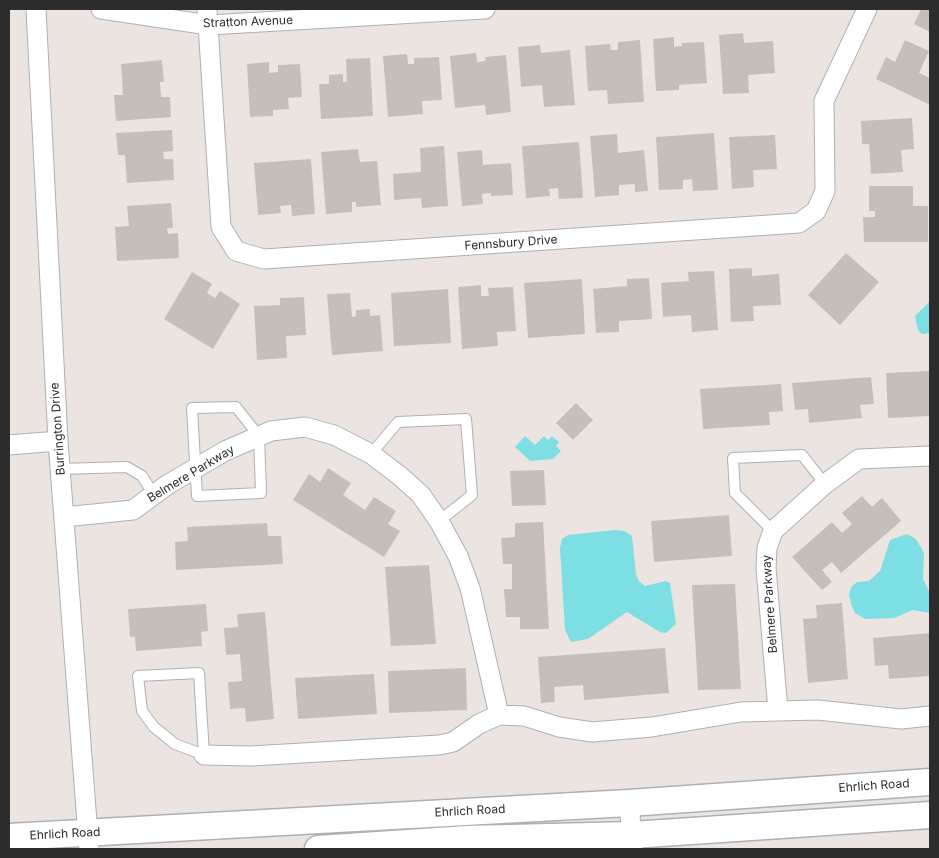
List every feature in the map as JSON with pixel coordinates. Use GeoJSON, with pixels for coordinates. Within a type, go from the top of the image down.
{"type":"FeatureCollection","features":[{"type":"Feature","properties":{"kind":"main road","name":"Ehrlich Road"},"geometry":{"type":"LineString","coordinates":[[9,837],[88,841],[930,782]]}},
{"type":"Feature","properties":{"kind":"main road"},"geometry":{"type":"LineString","coordinates":[[318,849],[468,844],[632,842],[930,815]]}},
{"type":"Feature","properties":{"kind":"street","name":"Burrington Drive"},"geometry":{"type":"LineString","coordinates":[[36,9],[58,441],[88,841]]}},
{"type":"Feature","properties":{"kind":"street","name":"Stratton Avenue"},"geometry":{"type":"LineString","coordinates":[[101,9],[208,17],[486,9]]}},
{"type":"Feature","properties":{"kind":"street","name":"Fennsbury Drive"},"geometry":{"type":"LineString","coordinates":[[208,17],[221,227],[236,250],[264,259],[799,223],[816,211],[825,191],[824,101],[867,9]]}},
{"type":"Feature","properties":{"kind":"street","name":"Belmere Parkway"},"geometry":{"type":"LineString","coordinates":[[64,517],[133,510],[225,450],[271,430],[305,427],[334,435],[371,454],[421,495],[439,521],[458,556],[470,588],[499,715]]}},
{"type":"Feature","properties":{"kind":"street"},"geometry":{"type":"LineString","coordinates":[[9,445],[58,441]]}},
{"type":"Feature","properties":{"kind":"street"},"geometry":{"type":"LineString","coordinates":[[773,531],[825,484],[859,459],[930,456]]}},
{"type":"Feature","properties":{"kind":"street","name":"Belmere Parkway"},"geometry":{"type":"LineString","coordinates":[[773,531],[767,548],[766,568],[778,711]]}},
{"type":"Feature","properties":{"kind":"street"},"geometry":{"type":"LineString","coordinates":[[204,755],[252,756],[439,745],[453,742],[478,724],[499,715],[524,716],[559,727],[592,732],[652,727],[741,712],[818,710],[901,719],[930,716]]}},
{"type":"Feature","properties":{"kind":"street"},"geometry":{"type":"LineString","coordinates":[[629,803],[632,842]]}},
{"type":"Feature","properties":{"kind":"lane"},"geometry":{"type":"LineString","coordinates":[[236,407],[259,436],[261,493],[198,496],[192,408],[236,407]]}},
{"type":"Feature","properties":{"kind":"lane"},"geometry":{"type":"LineString","coordinates":[[371,454],[398,422],[466,419],[472,495],[439,521]]}},
{"type":"Feature","properties":{"kind":"lane"},"geometry":{"type":"LineString","coordinates":[[773,531],[735,493],[733,458],[802,455],[825,484]]}},
{"type":"Feature","properties":{"kind":"lane"},"geometry":{"type":"LineString","coordinates":[[60,469],[127,466],[142,476],[154,495]]}},
{"type":"Feature","properties":{"kind":"lane"},"geometry":{"type":"LineString","coordinates":[[198,673],[204,755],[175,744],[154,727],[142,711],[138,676],[198,673]]}},
{"type":"Feature","properties":{"kind":"water"},"geometry":{"type":"Polygon","coordinates":[[[930,301],[930,333],[922,334],[918,330],[915,316],[930,301]]]}},
{"type":"Feature","properties":{"kind":"water"},"geometry":{"type":"Polygon","coordinates":[[[525,436],[535,445],[544,436],[548,440],[552,436],[559,442],[556,446],[561,451],[553,459],[530,461],[515,447],[525,436]]]}},
{"type":"Feature","properties":{"kind":"water"},"geometry":{"type":"Polygon","coordinates":[[[615,530],[624,531],[632,536],[636,575],[639,581],[645,586],[666,581],[670,583],[676,624],[666,633],[660,632],[627,612],[588,639],[571,642],[565,630],[560,548],[562,539],[568,535],[615,530]]]}},
{"type":"Feature","properties":{"kind":"water"},"geometry":{"type":"Polygon","coordinates":[[[907,534],[916,539],[924,553],[923,579],[930,593],[930,613],[913,610],[894,618],[865,619],[855,613],[851,604],[849,595],[851,587],[857,582],[869,581],[880,571],[890,540],[907,534]]]}},
{"type":"Feature","properties":{"kind":"building"},"geometry":{"type":"Polygon","coordinates":[[[921,9],[930,9],[930,32],[914,24],[921,9]]]}},
{"type":"Feature","properties":{"kind":"building"},"geometry":{"type":"Polygon","coordinates":[[[743,33],[744,43],[773,41],[775,73],[748,75],[749,93],[723,94],[719,35],[743,33]]]}},
{"type":"Feature","properties":{"kind":"building"},"geometry":{"type":"Polygon","coordinates":[[[674,37],[674,47],[682,46],[682,43],[704,42],[707,83],[679,85],[679,90],[656,91],[653,39],[674,37]]]}},
{"type":"Feature","properties":{"kind":"building"},"geometry":{"type":"Polygon","coordinates":[[[640,40],[644,102],[608,104],[607,90],[588,91],[585,46],[610,44],[611,50],[618,50],[618,42],[640,40]]]}},
{"type":"Feature","properties":{"kind":"building"},"geometry":{"type":"Polygon","coordinates":[[[905,40],[929,51],[919,73],[930,78],[930,105],[876,79],[886,57],[895,62],[905,40]]]}},
{"type":"Feature","properties":{"kind":"building"},"geometry":{"type":"Polygon","coordinates":[[[540,45],[541,53],[570,50],[575,105],[544,107],[542,85],[521,87],[518,47],[540,45]]]}},
{"type":"Feature","properties":{"kind":"building"},"geometry":{"type":"Polygon","coordinates":[[[476,53],[477,62],[486,61],[485,57],[506,55],[511,112],[486,115],[485,105],[455,108],[450,56],[476,53]]]}},
{"type":"Feature","properties":{"kind":"building"},"geometry":{"type":"Polygon","coordinates":[[[407,54],[408,64],[414,64],[414,58],[439,57],[442,100],[422,101],[423,114],[388,117],[383,56],[407,54]]]}},
{"type":"Feature","properties":{"kind":"building"},"geometry":{"type":"Polygon","coordinates":[[[370,58],[373,116],[321,119],[319,84],[329,84],[329,75],[343,74],[343,82],[347,82],[346,59],[370,58]]]}},
{"type":"Feature","properties":{"kind":"building"},"geometry":{"type":"Polygon","coordinates":[[[162,60],[164,82],[160,82],[161,97],[170,97],[171,117],[116,121],[114,95],[123,95],[121,64],[162,60]]]}},
{"type":"Feature","properties":{"kind":"building"},"geometry":{"type":"Polygon","coordinates":[[[269,62],[269,73],[278,72],[278,65],[300,64],[302,97],[288,98],[289,109],[273,110],[273,116],[250,117],[247,64],[269,62]]]}},
{"type":"Feature","properties":{"kind":"building"},"geometry":{"type":"Polygon","coordinates":[[[912,118],[914,149],[901,150],[903,172],[871,174],[869,144],[862,144],[861,121],[912,118]]]}},
{"type":"Feature","properties":{"kind":"building"},"geometry":{"type":"Polygon","coordinates":[[[172,130],[173,151],[163,152],[164,159],[173,159],[174,180],[127,183],[125,155],[118,155],[116,133],[172,130]]]}},
{"type":"Feature","properties":{"kind":"building"},"geometry":{"type":"Polygon","coordinates":[[[714,133],[718,190],[693,191],[692,179],[683,180],[683,189],[659,190],[656,137],[714,133]]]}},
{"type":"Feature","properties":{"kind":"building"},"geometry":{"type":"Polygon","coordinates":[[[617,134],[618,153],[644,150],[648,191],[635,192],[635,184],[619,185],[619,195],[595,197],[590,136],[617,134]]]}},
{"type":"Feature","properties":{"kind":"building"},"geometry":{"type":"Polygon","coordinates":[[[775,135],[777,169],[753,170],[754,187],[732,189],[729,137],[775,135]]]}},
{"type":"Feature","properties":{"kind":"building"},"geometry":{"type":"Polygon","coordinates":[[[579,142],[583,198],[559,199],[558,188],[549,189],[550,196],[526,198],[522,146],[579,142]]]}},
{"type":"Feature","properties":{"kind":"building"},"geometry":{"type":"Polygon","coordinates":[[[444,146],[448,206],[422,208],[421,198],[394,200],[393,174],[421,172],[420,148],[444,146]]]}},
{"type":"Feature","properties":{"kind":"building"},"geometry":{"type":"Polygon","coordinates":[[[358,149],[360,162],[377,161],[381,205],[356,207],[356,202],[352,202],[352,212],[326,214],[321,152],[358,149]]]}},
{"type":"Feature","properties":{"kind":"building"},"geometry":{"type":"Polygon","coordinates":[[[482,150],[483,165],[511,163],[513,195],[491,196],[491,193],[482,194],[483,204],[462,206],[457,152],[482,150]]]}},
{"type":"Feature","properties":{"kind":"building"},"geometry":{"type":"Polygon","coordinates":[[[311,159],[315,214],[292,216],[291,205],[280,206],[281,213],[258,215],[254,163],[311,159]]]}},
{"type":"Feature","properties":{"kind":"building"},"geometry":{"type":"Polygon","coordinates":[[[869,186],[913,186],[913,206],[928,206],[928,242],[864,242],[863,217],[875,217],[875,211],[869,211],[869,186]]]}},
{"type":"Feature","properties":{"kind":"building"},"geometry":{"type":"Polygon","coordinates":[[[171,203],[173,228],[167,228],[168,234],[178,233],[179,258],[117,261],[115,227],[129,226],[127,206],[171,203]]]}},
{"type":"Feature","properties":{"kind":"building"},"geometry":{"type":"Polygon","coordinates":[[[846,253],[879,282],[840,325],[808,295],[846,253]]]}},
{"type":"Feature","properties":{"kind":"building"},"geometry":{"type":"Polygon","coordinates":[[[752,268],[752,276],[779,274],[781,305],[753,306],[754,321],[731,322],[729,269],[752,268]]]}},
{"type":"Feature","properties":{"kind":"building"},"geometry":{"type":"Polygon","coordinates":[[[714,271],[718,330],[692,332],[691,315],[663,317],[661,283],[689,281],[688,272],[714,271]]]}},
{"type":"Feature","properties":{"kind":"building"},"geometry":{"type":"Polygon","coordinates":[[[192,272],[212,284],[207,293],[215,298],[220,291],[240,304],[213,349],[164,319],[192,272]]]}},
{"type":"Feature","properties":{"kind":"building"},"geometry":{"type":"Polygon","coordinates":[[[649,278],[652,319],[619,321],[619,332],[596,333],[593,289],[627,286],[627,279],[649,278]]]}},
{"type":"Feature","properties":{"kind":"building"},"geometry":{"type":"Polygon","coordinates":[[[582,279],[585,334],[528,338],[524,283],[582,279]]]}},
{"type":"Feature","properties":{"kind":"building"},"geometry":{"type":"Polygon","coordinates":[[[481,285],[481,296],[489,296],[488,288],[513,287],[516,331],[497,332],[498,346],[462,349],[458,287],[481,285]]]}},
{"type":"Feature","properties":{"kind":"building"},"geometry":{"type":"Polygon","coordinates":[[[448,289],[451,343],[394,346],[391,293],[448,289]]]}},
{"type":"Feature","properties":{"kind":"building"},"geometry":{"type":"Polygon","coordinates":[[[350,293],[352,317],[356,316],[356,310],[370,309],[370,316],[380,315],[383,351],[332,355],[327,294],[350,293]]]}},
{"type":"Feature","properties":{"kind":"building"},"geometry":{"type":"Polygon","coordinates":[[[304,297],[306,335],[286,336],[287,358],[257,360],[254,306],[280,305],[280,298],[304,297]]]}},
{"type":"Feature","properties":{"kind":"building"},"geometry":{"type":"Polygon","coordinates":[[[930,371],[930,416],[888,418],[886,373],[930,371]]]}},
{"type":"Feature","properties":{"kind":"building"},"geometry":{"type":"Polygon","coordinates":[[[871,377],[874,404],[860,405],[862,418],[809,423],[808,409],[795,410],[792,383],[871,377]]]}},
{"type":"Feature","properties":{"kind":"building"},"geometry":{"type":"Polygon","coordinates":[[[781,384],[783,411],[769,412],[770,425],[703,429],[700,389],[781,384]]]}},
{"type":"Feature","properties":{"kind":"building"},"geometry":{"type":"Polygon","coordinates":[[[576,403],[593,420],[573,440],[556,423],[576,403]]]}},
{"type":"Feature","properties":{"kind":"building"},"geometry":{"type":"Polygon","coordinates":[[[328,468],[351,483],[343,495],[365,510],[374,497],[396,511],[388,524],[400,531],[384,557],[293,500],[309,474],[320,482],[328,468]]]}},
{"type":"Feature","properties":{"kind":"building"},"geometry":{"type":"Polygon","coordinates":[[[544,470],[546,505],[512,506],[510,471],[544,470]]]}},
{"type":"Feature","properties":{"kind":"building"},"geometry":{"type":"Polygon","coordinates":[[[862,496],[872,507],[882,498],[901,521],[841,573],[832,562],[822,570],[832,582],[822,590],[792,557],[832,522],[842,533],[852,524],[842,513],[862,496]]]}},
{"type":"Feature","properties":{"kind":"building"},"geometry":{"type":"Polygon","coordinates":[[[729,515],[732,556],[654,562],[651,521],[729,515]]]}},
{"type":"Feature","properties":{"kind":"building"},"geometry":{"type":"Polygon","coordinates":[[[543,522],[549,629],[520,629],[520,617],[506,617],[504,589],[512,589],[512,564],[503,564],[501,538],[515,537],[515,523],[543,522]]]}},
{"type":"Feature","properties":{"kind":"building"},"geometry":{"type":"Polygon","coordinates":[[[267,523],[268,536],[281,536],[283,564],[176,570],[175,542],[188,541],[187,527],[267,523]]]}},
{"type":"Feature","properties":{"kind":"building"},"geometry":{"type":"Polygon","coordinates":[[[429,565],[436,644],[391,646],[385,567],[429,565]]]}},
{"type":"Feature","properties":{"kind":"building"},"geometry":{"type":"Polygon","coordinates":[[[735,584],[741,689],[698,690],[692,585],[735,584]]]}},
{"type":"Feature","properties":{"kind":"building"},"geometry":{"type":"Polygon","coordinates":[[[842,603],[848,679],[808,683],[803,619],[817,618],[816,605],[842,603]]]}},
{"type":"Feature","properties":{"kind":"building"},"geometry":{"type":"Polygon","coordinates":[[[206,604],[208,631],[201,632],[202,646],[136,651],[135,637],[130,637],[128,609],[206,604]]]}},
{"type":"Feature","properties":{"kind":"building"},"geometry":{"type":"Polygon","coordinates":[[[265,612],[274,719],[246,722],[245,708],[230,709],[228,682],[242,681],[240,654],[226,655],[224,628],[238,627],[237,614],[265,612]]]}},
{"type":"Feature","properties":{"kind":"building"},"geometry":{"type":"Polygon","coordinates":[[[930,633],[930,676],[889,679],[888,665],[875,666],[873,638],[930,633]]]}},
{"type":"Feature","properties":{"kind":"building"},"geometry":{"type":"Polygon","coordinates":[[[665,648],[669,693],[584,700],[583,685],[554,687],[555,702],[541,703],[538,657],[665,648]]]}},
{"type":"Feature","properties":{"kind":"building"},"geometry":{"type":"Polygon","coordinates":[[[466,668],[467,710],[389,713],[388,671],[466,668]]]}},
{"type":"Feature","properties":{"kind":"building"},"geometry":{"type":"Polygon","coordinates":[[[374,674],[377,714],[298,719],[295,678],[374,674]]]}}]}
